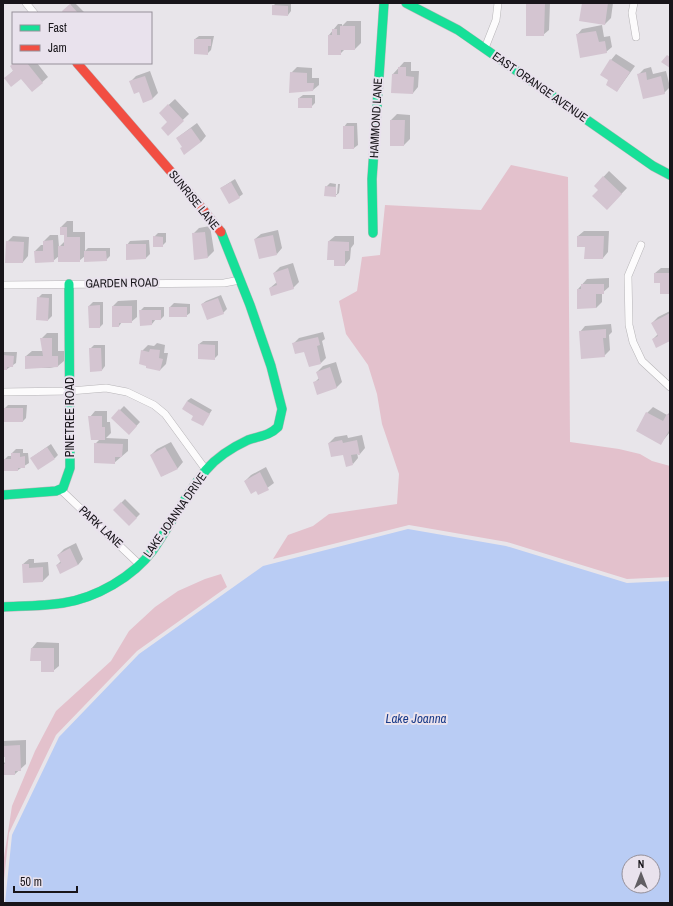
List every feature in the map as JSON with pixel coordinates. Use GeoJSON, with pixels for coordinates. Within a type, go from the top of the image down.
{"type":"FeatureCollection","features":[{"type":"Feature","properties":{"kind":"street"},"geometry":{"type":"LineString","coordinates":[[26,3],[33,12]]}},
{"type":"Feature","properties":{"kind":"street","name":"HAMMOND LANE"},"geometry":{"type":"LineString","coordinates":[[373,233],[372,179],[384,3]]}},
{"type":"Feature","properties":{"kind":"street","name":"EAST ORANGE AVENUE"},"geometry":{"type":"LineString","coordinates":[[406,3],[458,30],[653,166],[670,175]]}},
{"type":"Feature","properties":{"kind":"street"},"geometry":{"type":"LineString","coordinates":[[485,48],[496,20],[498,3]]}},
{"type":"Feature","properties":{"kind":"street"},"geometry":{"type":"LineString","coordinates":[[634,3],[632,13],[636,37]]}},
{"type":"Feature","properties":{"kind":"street","name":"SUNRISE LANE"},"geometry":{"type":"LineString","coordinates":[[77,64],[213,221],[225,241],[271,366],[281,403],[281,415],[274,431]]}},
{"type":"Feature","properties":{"kind":"street"},"geometry":{"type":"LineString","coordinates":[[641,244],[628,276],[628,306],[631,336],[642,361],[670,387]]}},
{"type":"Feature","properties":{"kind":"street","name":"GARDEN ROAD"},"geometry":{"type":"LineString","coordinates":[[3,285],[224,283],[240,280]]}},
{"type":"Feature","properties":{"kind":"street","name":"PINETREE ROAD"},"geometry":{"type":"LineString","coordinates":[[61,490],[66,482],[71,456],[69,284]]}},
{"type":"Feature","properties":{"kind":"street"},"geometry":{"type":"LineString","coordinates":[[3,392],[116,389],[141,397],[165,414],[206,470]]}},
{"type":"Feature","properties":{"kind":"street","name":"LAKE JOANNA DRIVE"},"geometry":{"type":"LineString","coordinates":[[3,607],[64,603],[82,598],[119,581],[140,565],[180,511],[206,470],[218,458],[231,449],[274,431]]}},
{"type":"Feature","properties":{"kind":"street"},"geometry":{"type":"LineString","coordinates":[[3,495],[61,490]]}},
{"type":"Feature","properties":{"kind":"street","name":"PARK LANE"},"geometry":{"type":"LineString","coordinates":[[61,490],[140,565]]}},
{"type":"Feature","properties":{"kind":"shaded area"},"geometry":{"type":"Polygon","coordinates":[[[511,165],[568,177],[570,442],[619,449],[640,454],[652,461],[670,466],[670,577],[627,579],[507,542],[409,525],[273,559],[288,535],[313,526],[329,514],[397,504],[399,474],[382,424],[377,394],[368,365],[346,334],[339,301],[357,291],[362,257],[380,255],[385,205],[481,210],[511,165]]]}},
{"type":"Feature","properties":{"kind":"shaded area"},"geometry":{"type":"Polygon","coordinates":[[[221,574],[227,587],[137,651],[56,735],[9,833],[3,889],[3,864],[12,806],[35,751],[56,711],[111,661],[129,631],[155,607],[178,591],[205,579],[221,574]]]}},
{"type":"Feature","properties":{"kind":"water","name":"Lake Joanna"},"geometry":{"type":"Polygon","coordinates":[[[408,529],[506,546],[627,583],[670,581],[670,903],[5,903],[12,835],[59,737],[139,654],[263,566],[408,529]]]}},
{"type":"Feature","properties":{"kind":"building"},"geometry":{"type":"Polygon","coordinates":[[[526,3],[545,3],[544,36],[526,36],[526,3]]]}},
{"type":"Feature","properties":{"kind":"building"},"geometry":{"type":"Polygon","coordinates":[[[582,3],[608,3],[605,25],[579,21],[582,3]]]}},
{"type":"Feature","properties":{"kind":"building"},"geometry":{"type":"Polygon","coordinates":[[[70,4],[77,12],[62,12],[70,4]]]}},
{"type":"Feature","properties":{"kind":"building"},"geometry":{"type":"Polygon","coordinates":[[[272,5],[288,6],[288,16],[272,15],[272,5]]]}},
{"type":"Feature","properties":{"kind":"building"},"geometry":{"type":"Polygon","coordinates":[[[340,26],[355,26],[355,50],[341,50],[341,55],[328,55],[328,35],[332,35],[332,29],[337,29],[337,35],[340,35],[340,26]]]}},
{"type":"Feature","properties":{"kind":"building"},"geometry":{"type":"Polygon","coordinates":[[[596,31],[599,42],[605,41],[607,53],[580,58],[576,34],[596,31]]]}},
{"type":"Feature","properties":{"kind":"building"},"geometry":{"type":"Polygon","coordinates":[[[194,39],[211,39],[211,46],[208,46],[208,55],[194,54],[194,39]]]}},
{"type":"Feature","properties":{"kind":"building"},"geometry":{"type":"Polygon","coordinates":[[[667,55],[670,57],[670,68],[661,62],[667,55]]]}},
{"type":"Feature","properties":{"kind":"building"},"geometry":{"type":"Polygon","coordinates":[[[610,59],[630,72],[617,92],[606,85],[608,80],[600,75],[610,59]]]}},
{"type":"Feature","properties":{"kind":"building"},"geometry":{"type":"Polygon","coordinates":[[[13,64],[28,64],[43,83],[32,92],[21,79],[11,87],[4,78],[13,71],[10,66],[13,64]]]}},
{"type":"Feature","properties":{"kind":"building"},"geometry":{"type":"Polygon","coordinates":[[[398,67],[406,67],[406,76],[414,77],[413,94],[391,93],[392,74],[398,74],[398,67]]]}},
{"type":"Feature","properties":{"kind":"building"},"geometry":{"type":"Polygon","coordinates":[[[290,72],[307,73],[307,83],[314,83],[313,91],[289,93],[290,72]]]}},
{"type":"Feature","properties":{"kind":"building"},"geometry":{"type":"Polygon","coordinates":[[[646,72],[647,80],[661,76],[665,94],[643,99],[637,74],[646,72]]]}},
{"type":"Feature","properties":{"kind":"building"},"geometry":{"type":"Polygon","coordinates":[[[145,76],[153,99],[143,103],[139,92],[134,94],[129,81],[145,76]]]}},
{"type":"Feature","properties":{"kind":"building"},"geometry":{"type":"Polygon","coordinates":[[[298,98],[312,98],[312,108],[298,108],[298,98]]]}},
{"type":"Feature","properties":{"kind":"building"},"geometry":{"type":"Polygon","coordinates":[[[168,104],[184,121],[168,136],[161,128],[167,122],[159,113],[168,104]]]}},
{"type":"Feature","properties":{"kind":"building"},"geometry":{"type":"Polygon","coordinates":[[[390,120],[405,120],[404,146],[390,146],[390,120]]]}},
{"type":"Feature","properties":{"kind":"building"},"geometry":{"type":"Polygon","coordinates":[[[343,126],[354,126],[354,149],[343,149],[343,126]]]}},
{"type":"Feature","properties":{"kind":"building"},"geometry":{"type":"Polygon","coordinates":[[[191,128],[201,142],[184,155],[180,148],[182,147],[176,138],[191,128]]]}},
{"type":"Feature","properties":{"kind":"building"},"geometry":{"type":"Polygon","coordinates":[[[603,176],[622,194],[607,210],[592,196],[598,190],[594,186],[603,176]]]}},
{"type":"Feature","properties":{"kind":"building"},"geometry":{"type":"Polygon","coordinates":[[[231,182],[240,198],[229,204],[220,188],[231,182]]]}},
{"type":"Feature","properties":{"kind":"building"},"geometry":{"type":"Polygon","coordinates":[[[325,186],[336,187],[336,197],[324,196],[325,186]]]}},
{"type":"Feature","properties":{"kind":"building"},"geometry":{"type":"Polygon","coordinates":[[[60,227],[67,227],[67,237],[80,237],[80,262],[58,262],[58,246],[64,246],[64,235],[60,235],[60,227]]]}},
{"type":"Feature","properties":{"kind":"building"},"geometry":{"type":"Polygon","coordinates":[[[205,232],[208,258],[194,260],[192,233],[205,232]]]}},
{"type":"Feature","properties":{"kind":"building"},"geometry":{"type":"Polygon","coordinates":[[[273,235],[277,255],[259,259],[254,239],[273,235]]]}},
{"type":"Feature","properties":{"kind":"building"},"geometry":{"type":"Polygon","coordinates":[[[153,236],[163,237],[163,247],[153,247],[153,236]]]}},
{"type":"Feature","properties":{"kind":"building"},"geometry":{"type":"Polygon","coordinates":[[[577,236],[604,236],[603,259],[584,259],[585,247],[577,247],[577,236]]]}},
{"type":"Feature","properties":{"kind":"building"},"geometry":{"type":"Polygon","coordinates":[[[53,240],[54,262],[35,263],[34,251],[43,251],[43,241],[53,240]]]}},
{"type":"Feature","properties":{"kind":"building"},"geometry":{"type":"Polygon","coordinates":[[[6,241],[24,242],[23,263],[5,263],[6,241]]]}},
{"type":"Feature","properties":{"kind":"building"},"geometry":{"type":"Polygon","coordinates":[[[328,241],[349,242],[349,251],[345,251],[345,266],[334,266],[334,260],[327,260],[328,241]]]}},
{"type":"Feature","properties":{"kind":"building"},"geometry":{"type":"Polygon","coordinates":[[[126,244],[146,244],[146,259],[126,260],[126,244]]]}},
{"type":"Feature","properties":{"kind":"building"},"geometry":{"type":"Polygon","coordinates":[[[84,251],[106,251],[107,261],[84,262],[84,251]]]}},
{"type":"Feature","properties":{"kind":"building"},"geometry":{"type":"Polygon","coordinates":[[[288,268],[294,289],[271,296],[269,288],[277,285],[273,273],[288,268]]]}},
{"type":"Feature","properties":{"kind":"building"},"geometry":{"type":"Polygon","coordinates":[[[654,273],[670,273],[670,294],[660,294],[660,283],[654,283],[654,273]]]}},
{"type":"Feature","properties":{"kind":"building"},"geometry":{"type":"Polygon","coordinates":[[[581,284],[604,284],[604,294],[596,294],[596,308],[577,309],[577,289],[581,289],[581,284]]]}},
{"type":"Feature","properties":{"kind":"building"},"geometry":{"type":"Polygon","coordinates":[[[37,297],[49,298],[48,321],[36,320],[37,297]]]}},
{"type":"Feature","properties":{"kind":"building"},"geometry":{"type":"Polygon","coordinates":[[[218,298],[224,314],[207,320],[201,304],[218,298]]]}},
{"type":"Feature","properties":{"kind":"building"},"geometry":{"type":"Polygon","coordinates":[[[100,305],[100,328],[89,328],[88,306],[100,305]]]}},
{"type":"Feature","properties":{"kind":"building"},"geometry":{"type":"Polygon","coordinates":[[[112,306],[132,306],[132,323],[119,323],[119,327],[112,327],[112,306]]]}},
{"type":"Feature","properties":{"kind":"building"},"geometry":{"type":"Polygon","coordinates":[[[169,307],[187,307],[187,317],[169,317],[169,307]]]}},
{"type":"Feature","properties":{"kind":"building"},"geometry":{"type":"Polygon","coordinates":[[[139,310],[161,310],[161,320],[152,320],[152,325],[140,326],[139,310]]]}},
{"type":"Feature","properties":{"kind":"building"},"geometry":{"type":"Polygon","coordinates":[[[670,313],[670,341],[656,348],[652,339],[658,336],[651,323],[670,313]]]}},
{"type":"Feature","properties":{"kind":"building"},"geometry":{"type":"Polygon","coordinates":[[[606,329],[606,338],[603,338],[605,357],[581,359],[579,331],[606,329]]]}},
{"type":"Feature","properties":{"kind":"building"},"geometry":{"type":"Polygon","coordinates":[[[318,337],[320,345],[317,346],[321,364],[309,367],[304,352],[295,354],[292,343],[318,337]]]}},
{"type":"Feature","properties":{"kind":"building"},"geometry":{"type":"Polygon","coordinates":[[[40,338],[52,338],[52,356],[58,356],[58,367],[25,369],[25,356],[43,356],[40,338]]]}},
{"type":"Feature","properties":{"kind":"building"},"geometry":{"type":"Polygon","coordinates":[[[198,344],[215,345],[215,360],[198,359],[198,344]]]}},
{"type":"Feature","properties":{"kind":"building"},"geometry":{"type":"Polygon","coordinates":[[[89,348],[101,348],[102,371],[90,372],[89,348]]]}},
{"type":"Feature","properties":{"kind":"building"},"geometry":{"type":"Polygon","coordinates":[[[150,349],[160,350],[159,358],[163,359],[160,371],[146,368],[146,366],[139,364],[141,350],[149,352],[150,349]]]}},
{"type":"Feature","properties":{"kind":"building"},"geometry":{"type":"Polygon","coordinates":[[[3,355],[14,356],[13,367],[7,367],[7,370],[3,370],[3,355]]]}},
{"type":"Feature","properties":{"kind":"building"},"geometry":{"type":"Polygon","coordinates":[[[330,367],[337,388],[317,395],[313,382],[319,380],[316,372],[330,367]]]}},
{"type":"Feature","properties":{"kind":"building"},"geometry":{"type":"Polygon","coordinates":[[[187,401],[210,414],[203,426],[191,420],[193,416],[182,409],[187,401]]]}},
{"type":"Feature","properties":{"kind":"building"},"geometry":{"type":"Polygon","coordinates":[[[4,408],[23,408],[23,422],[4,422],[4,408]]]}},
{"type":"Feature","properties":{"kind":"building"},"geometry":{"type":"Polygon","coordinates":[[[119,409],[137,426],[129,435],[111,418],[119,409]]]}},
{"type":"Feature","properties":{"kind":"building"},"geometry":{"type":"Polygon","coordinates":[[[646,412],[663,421],[667,414],[670,415],[670,429],[661,445],[636,431],[646,412]]]}},
{"type":"Feature","properties":{"kind":"building"},"geometry":{"type":"Polygon","coordinates":[[[88,416],[102,416],[102,427],[105,427],[105,440],[91,440],[88,416]]]}},
{"type":"Feature","properties":{"kind":"building"},"geometry":{"type":"Polygon","coordinates":[[[342,440],[343,443],[357,440],[360,455],[351,455],[353,465],[346,467],[343,455],[331,457],[328,443],[342,440]]]}},
{"type":"Feature","properties":{"kind":"building"},"geometry":{"type":"Polygon","coordinates":[[[94,443],[123,444],[122,457],[115,457],[115,464],[94,463],[94,443]]]}},
{"type":"Feature","properties":{"kind":"building"},"geometry":{"type":"Polygon","coordinates":[[[47,447],[55,459],[38,470],[30,458],[47,447]]]}},
{"type":"Feature","properties":{"kind":"building"},"geometry":{"type":"Polygon","coordinates":[[[165,447],[178,469],[161,477],[150,455],[165,447]]]}},
{"type":"Feature","properties":{"kind":"building"},"geometry":{"type":"Polygon","coordinates":[[[11,453],[20,453],[20,457],[25,456],[25,468],[18,468],[18,471],[4,471],[3,459],[11,459],[11,453]]]}},
{"type":"Feature","properties":{"kind":"building"},"geometry":{"type":"Polygon","coordinates":[[[260,472],[269,490],[258,495],[256,491],[251,494],[244,481],[260,472]]]}},
{"type":"Feature","properties":{"kind":"building"},"geometry":{"type":"Polygon","coordinates":[[[121,502],[137,518],[129,526],[113,510],[121,502]]]}},
{"type":"Feature","properties":{"kind":"building"},"geometry":{"type":"Polygon","coordinates":[[[70,548],[78,565],[60,574],[56,565],[61,563],[57,555],[70,548]]]}},
{"type":"Feature","properties":{"kind":"building"},"geometry":{"type":"Polygon","coordinates":[[[22,564],[29,564],[29,568],[43,567],[43,582],[23,583],[22,564]]]}},
{"type":"Feature","properties":{"kind":"building"},"geometry":{"type":"Polygon","coordinates":[[[31,648],[54,648],[54,672],[41,672],[41,661],[30,661],[31,648]]]}},
{"type":"Feature","properties":{"kind":"building"},"geometry":{"type":"Polygon","coordinates":[[[20,745],[21,771],[15,771],[15,775],[3,775],[3,764],[5,764],[5,757],[3,757],[3,746],[20,745]]]}},
{"type":"Feature","properties":{"kind":"traffic: fast"},"geometry":{"type":"LineString","coordinates":[[373,233],[372,179],[384,3]]}},
{"type":"Feature","properties":{"kind":"traffic: fast"},"geometry":{"type":"LineString","coordinates":[[406,3],[458,30],[653,166],[670,175]]}},
{"type":"Feature","properties":{"kind":"traffic: fast"},"geometry":{"type":"LineString","coordinates":[[3,607],[63,603],[88,596],[113,585],[145,560],[192,489],[210,465],[237,446],[248,440],[267,434],[278,427],[282,409],[271,366],[250,305],[221,232]]}},
{"type":"Feature","properties":{"kind":"traffic: fast"},"geometry":{"type":"LineString","coordinates":[[3,495],[56,491],[63,488],[70,468],[69,284]]}},
{"type":"Feature","properties":{"kind":"traffic: jam"},"geometry":{"type":"LineString","coordinates":[[78,64],[192,196],[221,232]]}}]}
